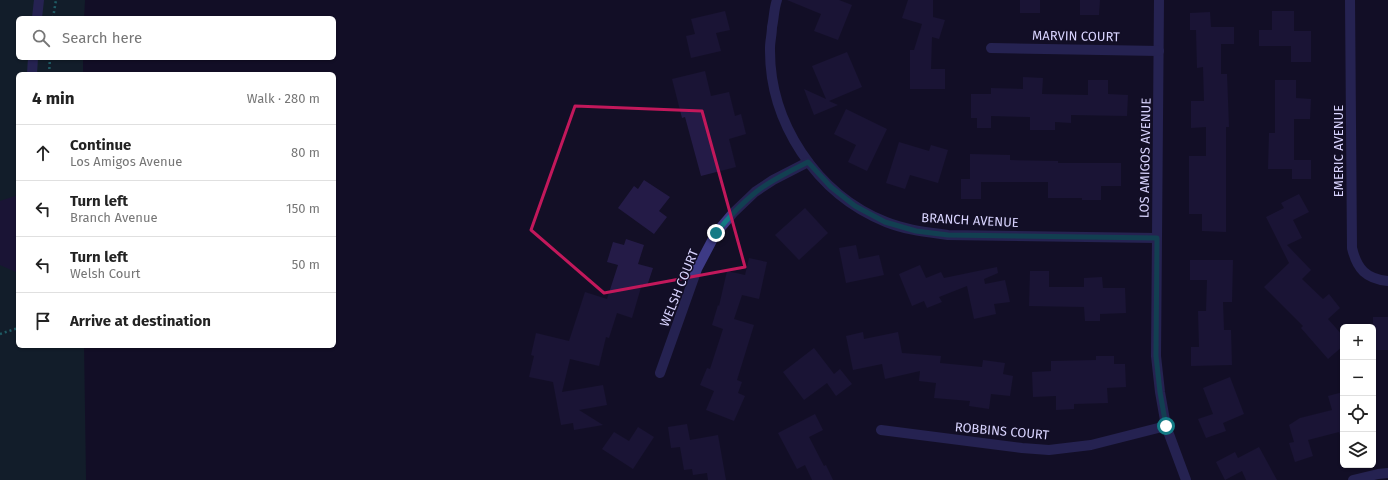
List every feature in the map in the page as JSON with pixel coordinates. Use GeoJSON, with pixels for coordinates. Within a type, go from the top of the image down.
{"type":"FeatureCollection","features":[{"type":"Feature","properties":{"kind":"street"},"geometry":{"type":"LineString","coordinates":[[37,16],[39,0]]}},
{"type":"Feature","properties":{"kind":"street","name":"BRANCH AVENUE"},"geometry":{"type":"LineString","coordinates":[[777,0],[770,47],[772,78],[778,106],[790,135],[808,162],[831,187],[855,206],[885,222],[916,231],[948,235],[1157,238]]}},
{"type":"Feature","properties":{"kind":"street","name":"LOS AMIGOS AVENUE"},"geometry":{"type":"LineString","coordinates":[[1159,0],[1156,356],[1166,426],[1186,480]]}},
{"type":"Feature","properties":{"kind":"street","name":"EMERIC AVENUE"},"geometry":{"type":"LineString","coordinates":[[1350,0],[1352,248],[1355,261],[1363,271],[1374,278],[1388,280]]}},
{"type":"Feature","properties":{"kind":"street","name":"MARVIN COURT"},"geometry":{"type":"LineString","coordinates":[[991,48],[1159,51]]}},
{"type":"Feature","properties":{"kind":"street"},"geometry":{"type":"LineString","coordinates":[[32,72],[33,60]]}},
{"type":"Feature","properties":{"kind":"street","name":"WELSH COURT"},"geometry":{"type":"LineString","coordinates":[[660,373],[697,269],[716,233],[733,213],[755,192],[773,180],[808,162]]}},
{"type":"Feature","properties":{"kind":"street","name":"ROBBINS COURT"},"geometry":{"type":"LineString","coordinates":[[881,430],[1022,448],[1049,450],[1091,445],[1166,426]]}},
{"type":"Feature","properties":{"kind":"street"},"geometry":{"type":"LineString","coordinates":[[1353,480],[1388,473]]}},
{"type":"Feature","properties":{"kind":"path"},"geometry":{"type":"LineString","coordinates":[[54,16],[56,0]]}},
{"type":"Feature","properties":{"kind":"path"},"geometry":{"type":"LineString","coordinates":[[49,72],[50,60]]}},
{"type":"Feature","properties":{"kind":"path"},"geometry":{"type":"LineString","coordinates":[[0,334],[16,329]]}},
{"type":"Feature","properties":{"kind":"highlighted area"},"geometry":{"type":"Polygon","coordinates":[[[575,106],[702,111],[745,267],[604,293],[531,230],[575,106]]]}},
{"type":"Feature","properties":{"kind":"green space"},"geometry":{"type":"Polygon","coordinates":[[[0,0],[85,0],[84,16],[16,16],[16,60],[83,60],[83,72],[16,72],[16,348],[84,348],[86,480],[0,480],[0,0]]]}},
{"type":"Feature","properties":{"kind":"building"},"geometry":{"type":"Polygon","coordinates":[[[787,0],[839,0],[852,5],[838,40],[814,31],[821,14],[787,0]]]}},
{"type":"Feature","properties":{"kind":"building"},"geometry":{"type":"Polygon","coordinates":[[[908,0],[933,0],[933,17],[945,20],[939,39],[932,37],[931,69],[945,69],[945,89],[910,89],[910,50],[914,50],[922,24],[902,18],[908,0]]]}},
{"type":"Feature","properties":{"kind":"building"},"geometry":{"type":"Polygon","coordinates":[[[1020,0],[1040,0],[1040,13],[1020,13],[1020,0]]]}},
{"type":"Feature","properties":{"kind":"building"},"geometry":{"type":"Polygon","coordinates":[[[1080,0],[1100,0],[1099,15],[1080,15],[1080,0]]]}},
{"type":"Feature","properties":{"kind":"building"},"geometry":{"type":"Polygon","coordinates":[[[725,11],[730,30],[716,33],[721,51],[691,58],[686,36],[695,34],[691,19],[725,11]]]}},
{"type":"Feature","properties":{"kind":"building"},"geometry":{"type":"Polygon","coordinates":[[[1272,11],[1294,11],[1294,31],[1311,31],[1311,62],[1291,62],[1291,46],[1259,46],[1259,30],[1272,30],[1272,11]]]}},
{"type":"Feature","properties":{"kind":"building"},"geometry":{"type":"Polygon","coordinates":[[[1210,12],[1211,27],[1234,27],[1234,44],[1221,44],[1221,74],[1227,74],[1229,127],[1226,127],[1226,232],[1202,231],[1202,214],[1189,214],[1189,156],[1206,156],[1206,127],[1191,128],[1191,101],[1204,101],[1203,67],[1197,68],[1196,30],[1190,30],[1190,13],[1210,12]]]}},
{"type":"Feature","properties":{"kind":"building"},"geometry":{"type":"Polygon","coordinates":[[[847,52],[862,87],[829,101],[838,105],[814,115],[804,89],[826,99],[812,66],[847,52]]]}},
{"type":"Feature","properties":{"kind":"building"},"geometry":{"type":"Polygon","coordinates":[[[705,71],[711,96],[729,92],[735,116],[741,114],[746,134],[729,139],[736,167],[701,176],[685,117],[682,118],[672,79],[705,71]]]}},
{"type":"Feature","properties":{"kind":"building"},"geometry":{"type":"Polygon","coordinates":[[[1023,77],[1043,78],[1042,94],[1088,95],[1088,80],[1108,80],[1108,94],[1128,95],[1127,116],[1071,115],[1071,123],[1055,122],[1055,130],[1030,130],[1030,117],[991,116],[991,128],[977,128],[977,118],[971,118],[971,94],[991,94],[991,88],[1023,89],[1023,77]]]}},
{"type":"Feature","properties":{"kind":"building"},"geometry":{"type":"Polygon","coordinates":[[[1275,80],[1296,80],[1296,98],[1311,99],[1310,119],[1294,119],[1294,160],[1311,160],[1311,179],[1292,179],[1292,169],[1268,169],[1269,133],[1275,133],[1275,80]]]}},
{"type":"Feature","properties":{"kind":"building"},"geometry":{"type":"Polygon","coordinates":[[[846,109],[887,129],[867,171],[848,162],[856,145],[834,134],[846,109]]]}},
{"type":"Feature","properties":{"kind":"building"},"geometry":{"type":"Polygon","coordinates":[[[899,142],[929,151],[931,145],[948,150],[938,183],[910,175],[905,189],[886,183],[899,142]]]}},
{"type":"Feature","properties":{"kind":"building"},"geometry":{"type":"Polygon","coordinates":[[[970,154],[1010,155],[1010,160],[1058,161],[1058,163],[1121,163],[1121,186],[1101,186],[1101,200],[1082,200],[1082,198],[1048,198],[1048,182],[981,182],[981,199],[961,199],[961,179],[970,179],[970,154]]]}},
{"type":"Feature","properties":{"kind":"building"},"geometry":{"type":"Polygon","coordinates":[[[644,180],[670,197],[659,211],[667,217],[654,234],[618,208],[634,186],[638,189],[644,180]]]}},
{"type":"Feature","properties":{"kind":"building"},"geometry":{"type":"Polygon","coordinates":[[[1299,194],[1309,212],[1293,220],[1302,238],[1287,245],[1311,270],[1302,279],[1323,299],[1329,294],[1340,308],[1328,319],[1340,333],[1340,349],[1328,359],[1301,328],[1303,326],[1264,287],[1289,263],[1266,217],[1284,208],[1281,203],[1299,194]]]}},
{"type":"Feature","properties":{"kind":"building"},"geometry":{"type":"Polygon","coordinates":[[[16,196],[16,272],[0,265],[0,201],[16,196]]]}},
{"type":"Feature","properties":{"kind":"building"},"geometry":{"type":"Polygon","coordinates":[[[805,208],[828,233],[799,260],[775,235],[805,208]]]}},
{"type":"Feature","properties":{"kind":"building"},"geometry":{"type":"Polygon","coordinates":[[[626,239],[644,245],[638,264],[653,268],[647,286],[642,284],[632,318],[617,313],[609,338],[606,337],[599,366],[570,359],[562,392],[603,385],[607,405],[579,410],[603,425],[574,430],[573,423],[561,425],[553,382],[529,377],[534,356],[531,355],[536,333],[569,341],[585,292],[607,299],[618,265],[607,262],[613,242],[624,245],[626,239]]]}},
{"type":"Feature","properties":{"kind":"building"},"geometry":{"type":"Polygon","coordinates":[[[856,245],[859,259],[879,255],[884,275],[846,283],[839,248],[856,245]]]}},
{"type":"Feature","properties":{"kind":"building"},"geometry":{"type":"Polygon","coordinates":[[[749,258],[767,262],[759,299],[742,295],[734,319],[754,325],[737,380],[742,382],[738,393],[745,396],[734,421],[706,410],[714,391],[700,385],[707,368],[710,369],[723,329],[712,325],[718,305],[719,306],[727,271],[745,275],[749,258]]]}},
{"type":"Feature","properties":{"kind":"building"},"geometry":{"type":"Polygon","coordinates":[[[1190,260],[1233,260],[1232,302],[1223,302],[1224,330],[1231,330],[1232,365],[1191,366],[1191,347],[1199,347],[1198,311],[1206,311],[1207,280],[1190,280],[1190,260]]]}},
{"type":"Feature","properties":{"kind":"building"},"geometry":{"type":"Polygon","coordinates":[[[920,265],[926,278],[941,272],[944,278],[997,267],[998,273],[984,279],[985,284],[1005,280],[1010,302],[994,304],[996,314],[974,319],[967,286],[939,297],[942,302],[927,308],[924,301],[912,306],[899,274],[920,265]]]}},
{"type":"Feature","properties":{"kind":"building"},"geometry":{"type":"Polygon","coordinates":[[[1030,271],[1049,271],[1049,287],[1084,287],[1084,278],[1102,277],[1103,288],[1125,288],[1126,313],[1100,314],[1100,321],[1085,321],[1084,307],[1029,306],[1030,271]]]}},
{"type":"Feature","properties":{"kind":"building"},"geometry":{"type":"Polygon","coordinates":[[[1373,317],[1388,317],[1388,350],[1376,350],[1376,324],[1373,324],[1373,317]]]}},
{"type":"Feature","properties":{"kind":"building"},"geometry":{"type":"Polygon","coordinates":[[[863,332],[864,339],[898,332],[902,353],[941,356],[940,363],[982,367],[983,360],[1005,363],[1003,374],[1013,376],[1010,396],[991,394],[989,409],[969,406],[970,401],[934,398],[936,383],[919,381],[920,371],[885,379],[882,364],[853,370],[846,336],[863,332]]]}},
{"type":"Feature","properties":{"kind":"building"},"geometry":{"type":"Polygon","coordinates":[[[814,348],[834,374],[840,369],[852,384],[836,396],[827,383],[804,400],[783,372],[814,348]]]}},
{"type":"Feature","properties":{"kind":"building"},"geometry":{"type":"Polygon","coordinates":[[[1096,356],[1114,356],[1114,364],[1125,364],[1126,387],[1107,388],[1108,403],[1074,404],[1074,409],[1056,410],[1056,396],[1033,397],[1032,372],[1051,371],[1051,361],[1096,360],[1096,356]]]}},
{"type":"Feature","properties":{"kind":"building"},"geometry":{"type":"Polygon","coordinates":[[[1230,377],[1244,414],[1223,423],[1226,431],[1206,438],[1198,419],[1213,414],[1203,388],[1230,377]]]}},
{"type":"Feature","properties":{"kind":"building"},"geometry":{"type":"Polygon","coordinates":[[[1340,393],[1340,435],[1339,432],[1308,440],[1313,456],[1295,462],[1289,443],[1294,442],[1289,425],[1300,418],[1332,410],[1328,396],[1340,393]]]}},
{"type":"Feature","properties":{"kind":"building"},"geometry":{"type":"Polygon","coordinates":[[[815,414],[823,430],[809,437],[833,480],[812,480],[805,465],[797,469],[778,433],[815,414]]]}},
{"type":"Feature","properties":{"kind":"building"},"geometry":{"type":"Polygon","coordinates":[[[687,424],[690,440],[718,435],[726,480],[708,480],[707,473],[693,475],[692,469],[684,470],[680,447],[671,448],[668,427],[687,424]]]}},
{"type":"Feature","properties":{"kind":"building"},"geometry":{"type":"Polygon","coordinates":[[[638,427],[654,437],[633,469],[602,449],[614,432],[629,441],[638,427]]]}},
{"type":"Feature","properties":{"kind":"building"},"geometry":{"type":"Polygon","coordinates":[[[1259,447],[1277,480],[1246,480],[1242,471],[1225,480],[1216,462],[1235,452],[1238,458],[1259,447]]]}},
{"type":"Feature","properties":{"kind":"route"},"geometry":{"type":"LineString","coordinates":[[716,233],[733,213],[755,192],[773,180],[808,162],[831,187],[855,206],[885,222],[916,231],[948,235],[1157,238],[1156,356],[1166,426]]}}]}
